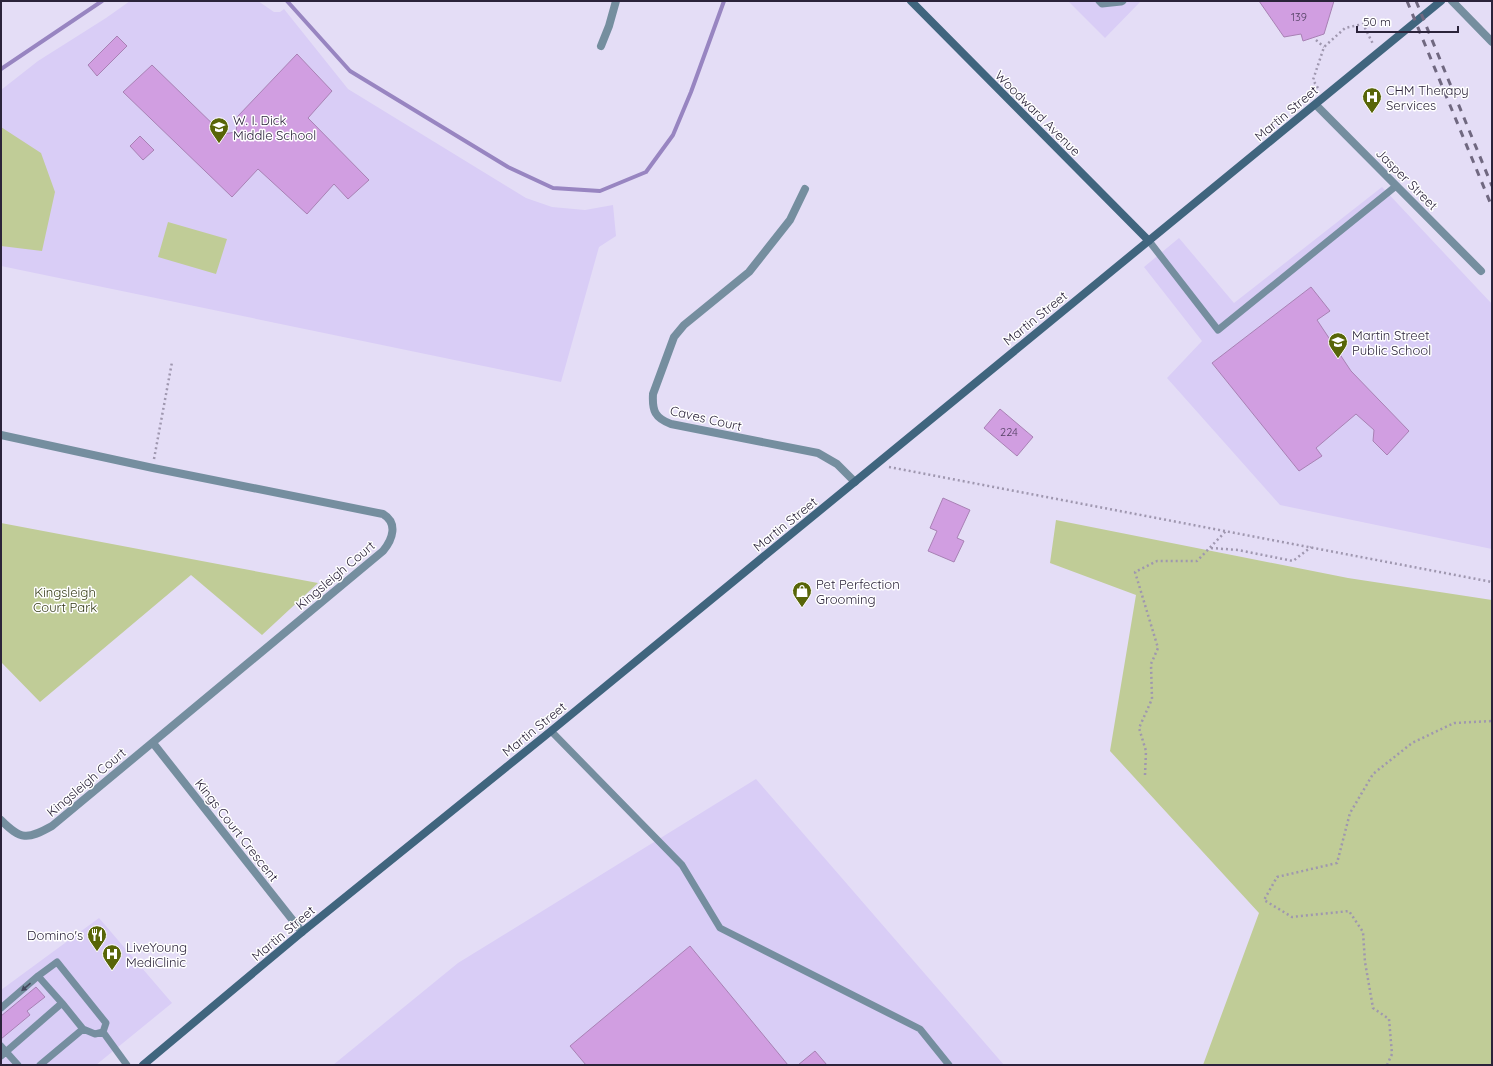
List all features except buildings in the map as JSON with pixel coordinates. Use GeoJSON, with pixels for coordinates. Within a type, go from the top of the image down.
{"type":"FeatureCollection","features":[{"type":"Feature","properties":{"kind":"street"},"geometry":{"type":"LineString","coordinates":[[601,46],[609,26],[616,1]]}},
{"type":"Feature","properties":{"kind":"street","name":"Woodward Avenue"},"geometry":{"type":"LineString","coordinates":[[911,1],[1149,241]]}},
{"type":"Feature","properties":{"kind":"street","name":"Martin Street"},"geometry":{"type":"LineString","coordinates":[[143,1065],[302,932],[551,731],[1441,1]]}},
{"type":"Feature","properties":{"kind":"street"},"geometry":{"type":"LineString","coordinates":[[1452,1],[1492,42]]}},
{"type":"Feature","properties":{"kind":"street","name":"Jasper Street"},"geometry":{"type":"LineString","coordinates":[[1316,105],[1481,271]]}},
{"type":"Feature","properties":{"kind":"street","name":"Caves Court"},"geometry":{"type":"LineString","coordinates":[[805,189],[790,220],[749,272],[684,324],[674,337],[653,394],[653,404],[656,414],[661,420],[671,424],[818,453],[837,464],[855,482]]}},
{"type":"Feature","properties":{"kind":"street","name":"Kingsleigh Court"},"geometry":{"type":"LineString","coordinates":[[1,434],[153,468],[383,514],[389,519],[393,528],[389,542],[383,551],[52,826],[34,835],[27,836],[12,831],[1,820]]}},
{"type":"Feature","properties":{"kind":"street","name":"Kings Court Crescent"},"geometry":{"type":"LineString","coordinates":[[153,743],[302,932]]}},
{"type":"Feature","properties":{"kind":"lane"},"geometry":{"type":"LineString","coordinates":[[1099,1],[1102,4],[1123,1]]}},
{"type":"Feature","properties":{"kind":"lane"},"geometry":{"type":"LineString","coordinates":[[1149,241],[1218,330],[1396,186]]}},
{"type":"Feature","properties":{"kind":"lane"},"geometry":{"type":"LineString","coordinates":[[551,731],[682,865],[720,928],[920,1029],[949,1065]]}},
{"type":"Feature","properties":{"kind":"lane"},"geometry":{"type":"LineString","coordinates":[[1,1008],[38,976],[57,962],[106,1023],[103,1032]]}},
{"type":"Feature","properties":{"kind":"lane"},"geometry":{"type":"LineString","coordinates":[[38,976],[83,1029],[95,1034],[103,1032]]}},
{"type":"Feature","properties":{"kind":"lane"},"geometry":{"type":"LineString","coordinates":[[18,1065],[3,1051],[62,1003]]}},
{"type":"Feature","properties":{"kind":"lane"},"geometry":{"type":"LineString","coordinates":[[40,1065],[83,1029]]}},
{"type":"Feature","properties":{"kind":"lane"},"geometry":{"type":"LineString","coordinates":[[103,1032],[127,1065]]}},
{"type":"Feature","properties":{"kind":"path"},"geometry":{"type":"LineString","coordinates":[[1324,97],[1313,80],[1324,47],[1345,28],[1363,24],[1378,52]]}},
{"type":"Feature","properties":{"kind":"path"},"geometry":{"type":"LineString","coordinates":[[1316,40],[1324,47]]}},
{"type":"Feature","properties":{"kind":"path"},"geometry":{"type":"LineString","coordinates":[[153,468],[172,362]]}},
{"type":"Feature","properties":{"kind":"path"},"geometry":{"type":"LineString","coordinates":[[875,465],[1492,582]]}},
{"type":"Feature","properties":{"kind":"path"},"geometry":{"type":"LineString","coordinates":[[1145,775],[1146,751],[1139,728],[1152,699],[1151,664],[1158,648],[1136,572],[1157,561],[1197,561],[1226,531]]}},
{"type":"Feature","properties":{"kind":"path"},"geometry":{"type":"LineString","coordinates":[[1210,548],[1238,550],[1292,561],[1311,547]]}},
{"type":"Feature","properties":{"kind":"path"},"geometry":{"type":"LineString","coordinates":[[1387,1065],[1392,1054],[1389,1019],[1374,1008],[1365,962],[1363,932],[1349,911],[1292,917],[1264,900],[1276,877],[1337,863],[1350,812],[1373,774],[1412,743],[1454,724],[1492,721]]}},
{"type":"Feature","properties":{"kind":"shaded area","name":"W. I. Dick Middle School"},"geometry":{"type":"Polygon","coordinates":[[[130,1],[258,1],[274,12],[280,12],[284,9],[348,89],[526,198],[552,207],[585,210],[613,205],[616,236],[599,247],[561,382],[1,266],[1,90],[38,61],[130,1]]]}},
{"type":"Feature","properties":{"kind":"shaded area"},"geometry":{"type":"Polygon","coordinates":[[[1068,1],[1141,1],[1105,38],[1068,1]]]}},
{"type":"Feature","properties":{"kind":"shaded area","name":"Martin Street Public School"},"geometry":{"type":"Polygon","coordinates":[[[1382,187],[1492,304],[1492,549],[1280,505],[1167,378],[1202,341],[1144,267],[1179,238],[1234,303],[1382,187]]]}},
{"type":"Feature","properties":{"kind":"shaded area"},"geometry":{"type":"Polygon","coordinates":[[[756,779],[1004,1065],[333,1065],[458,963],[756,779]]]}},
{"type":"Feature","properties":{"kind":"shaded area"},"geometry":{"type":"Polygon","coordinates":[[[99,918],[172,1003],[96,1065],[1,1065],[1,990],[99,918]]]}},
{"type":"Feature","properties":{"kind":"green space"},"geometry":{"type":"Polygon","coordinates":[[[1,127],[41,153],[55,192],[42,251],[1,246],[1,127]]]}},
{"type":"Feature","properties":{"kind":"green space"},"geometry":{"type":"Polygon","coordinates":[[[168,222],[227,239],[216,274],[158,257],[168,222]]]}},
{"type":"Feature","properties":{"kind":"green space"},"geometry":{"type":"Polygon","coordinates":[[[1056,520],[1348,578],[1492,600],[1492,1065],[1203,1065],[1259,913],[1110,751],[1136,595],[1050,563],[1056,520]]]}},
{"type":"Feature","properties":{"kind":"green space","name":"Kingsleigh Court Park"},"geometry":{"type":"Polygon","coordinates":[[[1,523],[318,583],[262,635],[191,575],[40,702],[1,662],[1,523]]]}},
{"type":"Feature","properties":{"kind":"waterway"},"geometry":{"type":"LineString","coordinates":[[1,69],[102,1]]}},
{"type":"Feature","properties":{"kind":"waterway"},"geometry":{"type":"LineString","coordinates":[[287,1],[350,71],[508,167],[553,188],[600,191],[646,172],[673,135],[691,92],[724,1]]}},
{"type":"Feature","properties":{"kind":"railway"},"geometry":{"type":"LineString","coordinates":[[1407,1],[1492,207]]}},
{"type":"Feature","properties":{"kind":"railway"},"geometry":{"type":"LineString","coordinates":[[1416,1],[1492,186]]}},
{"type":"Feature","properties":{"kind":"place","name":"CHM Therapy Services"},"geometry":{"type":"Point","coordinates":[1372,114]}},
{"type":"Feature","properties":{"kind":"place","name":"W. I. Dick Middle School"},"geometry":{"type":"Point","coordinates":[219,144]}},
{"type":"Feature","properties":{"kind":"place","name":"Martin Street Public School"},"geometry":{"type":"Point","coordinates":[1338,359]}},
{"type":"Feature","properties":{"kind":"place","name":"Pet Perfection Grooming"},"geometry":{"type":"Point","coordinates":[802,608]}},
{"type":"Feature","properties":{"kind":"place","name":"Domino's"},"geometry":{"type":"Point","coordinates":[97,952]}},
{"type":"Feature","properties":{"kind":"place","name":"LiveYoung MediClinic"},"geometry":{"type":"Point","coordinates":[112,971]}}]}
